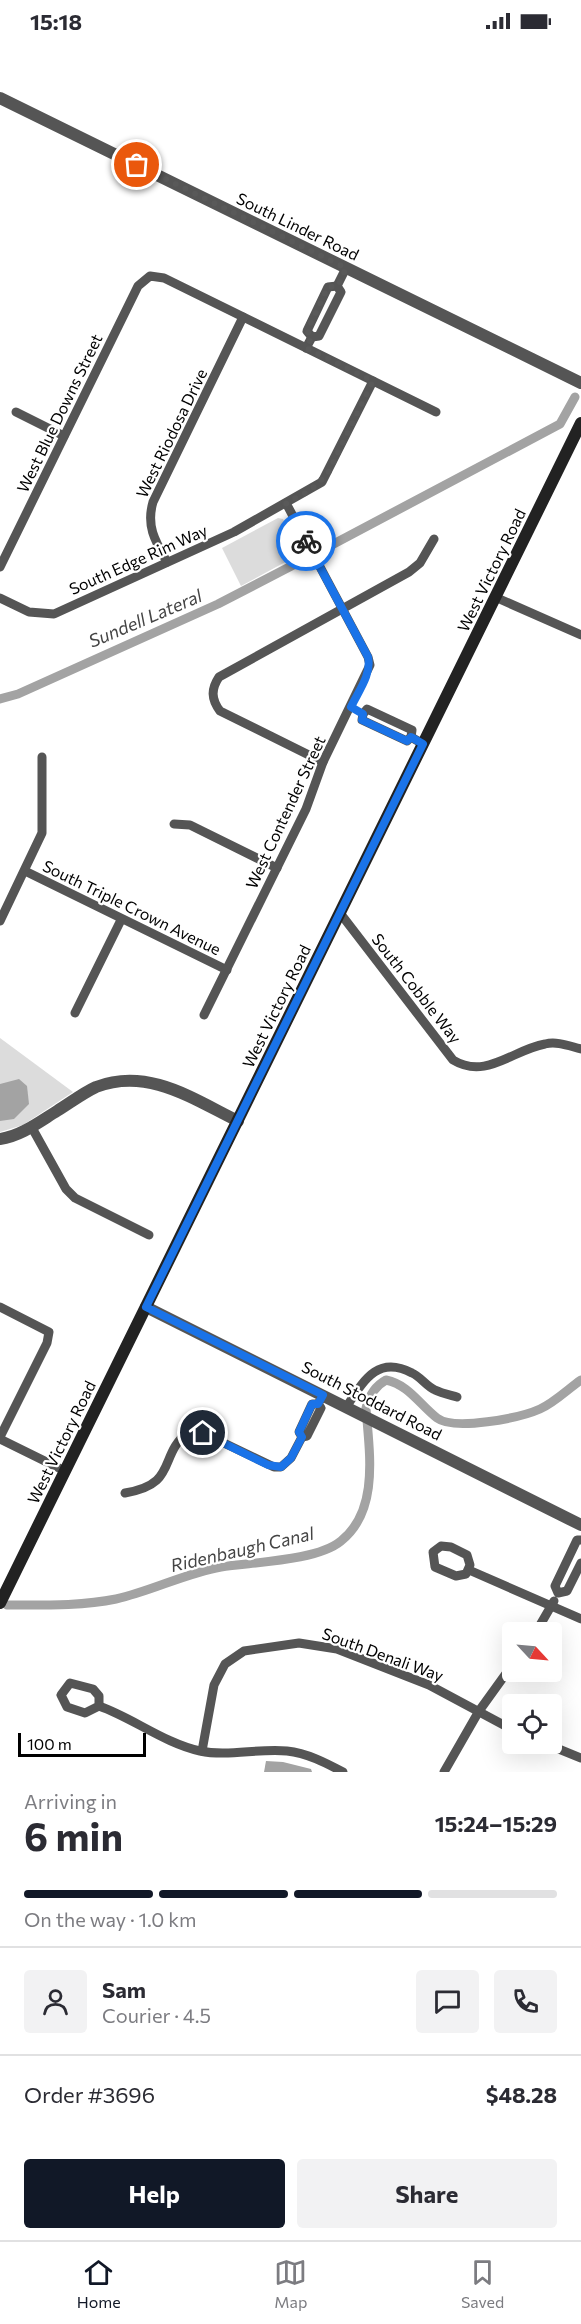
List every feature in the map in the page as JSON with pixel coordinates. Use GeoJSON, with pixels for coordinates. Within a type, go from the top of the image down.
{"type":"FeatureCollection","features":[{"type":"Feature","properties":{"kind":"main road","name":"West Victory Road"},"geometry":{"type":"LineString","coordinates":[[0,1604],[581,423]]}},
{"type":"Feature","properties":{"kind":"street","name":"South Linder Road"},"geometry":{"type":"LineString","coordinates":[[0,98],[581,383]]}},
{"type":"Feature","properties":{"kind":"street"},"geometry":{"type":"LineString","coordinates":[[306,348],[312,337],[319,336],[341,292],[338,286],[346,268]]}},
{"type":"Feature","properties":{"kind":"street","name":"West Blue Downs Street"},"geometry":{"type":"LineString","coordinates":[[0,567],[138,286],[150,276],[164,278],[243,317]]}},
{"type":"Feature","properties":{"kind":"street"},"geometry":{"type":"LineString","coordinates":[[243,317],[436,412]]}},
{"type":"Feature","properties":{"kind":"street","name":"West Riodosa Drive"},"geometry":{"type":"LineString","coordinates":[[167,562],[154,539],[148,519],[153,502],[243,317]]}},
{"type":"Feature","properties":{"kind":"street","name":"South Edge Rim Way"},"geometry":{"type":"LineString","coordinates":[[0,598],[30,612],[54,614],[234,532],[311,490],[328,473],[373,381]]}},
{"type":"Feature","properties":{"kind":"street"},"geometry":{"type":"LineString","coordinates":[[16,412],[64,436]]}},
{"type":"Feature","properties":{"kind":"street"},"geometry":{"type":"LineString","coordinates":[[286,503],[343,609]]}},
{"type":"Feature","properties":{"kind":"street"},"geometry":{"type":"LineString","coordinates":[[323,762],[220,711],[213,692],[219,677],[409,572],[420,563],[434,539]]}},
{"type":"Feature","properties":{"kind":"street"},"geometry":{"type":"LineString","coordinates":[[495,597],[581,635]]}},
{"type":"Feature","properties":{"kind":"street","name":"West Contender Street"},"geometry":{"type":"LineString","coordinates":[[204,1015],[306,809],[323,762],[370,665],[343,609]]}},
{"type":"Feature","properties":{"kind":"street"},"geometry":{"type":"LineString","coordinates":[[351,707],[363,714],[367,709],[412,730],[411,737],[423,744]]}},
{"type":"Feature","properties":{"kind":"street"},"geometry":{"type":"LineString","coordinates":[[0,921],[42,833],[42,757]]}},
{"type":"Feature","properties":{"kind":"street"},"geometry":{"type":"LineString","coordinates":[[174,824],[190,825],[277,868]]}},
{"type":"Feature","properties":{"kind":"street","name":"South Triple Crown Avenue"},"geometry":{"type":"LineString","coordinates":[[25,871],[227,970]]}},
{"type":"Feature","properties":{"kind":"street","name":"South Cobble Way"},"geometry":{"type":"LineString","coordinates":[[340,914],[453,1060],[463,1066],[482,1068],[545,1044],[566,1045],[581,1049]]}},
{"type":"Feature","properties":{"kind":"street"},"geometry":{"type":"LineString","coordinates":[[75,1013],[121,920]]}},
{"type":"Feature","properties":{"kind":"street"},"geometry":{"type":"LineString","coordinates":[[0,1139],[15,1136],[95,1088],[119,1080],[138,1079],[164,1085],[238,1121]]}},
{"type":"Feature","properties":{"kind":"street"},"geometry":{"type":"LineString","coordinates":[[31,1126],[66,1189],[75,1198],[149,1235]]}},
{"type":"Feature","properties":{"kind":"street"},"geometry":{"type":"LineString","coordinates":[[0,1306],[49,1332],[47,1343],[0,1438],[65,1471]]}},
{"type":"Feature","properties":{"kind":"street","name":"South Stoddard Road"},"geometry":{"type":"LineString","coordinates":[[146,1307],[321,1399],[353,1409],[581,1525]]}},
{"type":"Feature","properties":{"kind":"street"},"geometry":{"type":"LineString","coordinates":[[353,1409],[362,1383],[378,1369],[396,1365],[414,1374],[434,1390],[457,1397]]}},
{"type":"Feature","properties":{"kind":"street"},"geometry":{"type":"LineString","coordinates":[[125,1493],[143,1490],[158,1480],[179,1441],[189,1431],[203,1433],[274,1467],[286,1464],[302,1437],[299,1432],[312,1404],[321,1399]]}},
{"type":"Feature","properties":{"kind":"street"},"geometry":{"type":"LineString","coordinates":[[558,1593],[555,1586],[577,1540],[581,1540]]}},
{"type":"Feature","properties":{"kind":"street"},"geometry":{"type":"LineString","coordinates":[[542,1622],[558,1593],[567,1591],[581,1563]]}},
{"type":"Feature","properties":{"kind":"street"},"geometry":{"type":"LineString","coordinates":[[469,1570],[581,1618]]}},
{"type":"Feature","properties":{"kind":"street","name":"South Denali Way"},"geometry":{"type":"LineString","coordinates":[[202,1751],[218,1674],[233,1657],[255,1648],[299,1643],[338,1649],[429,1685],[502,1724]]}},
{"type":"Feature","properties":{"kind":"street"},"geometry":{"type":"LineString","coordinates":[[444,1772],[478,1711],[502,1679]]}},
{"type":"Feature","properties":{"kind":"street"},"geometry":{"type":"LineString","coordinates":[[99,1706],[129,1718],[180,1744],[202,1751],[287,1751],[329,1769],[343,1772]]}},
{"type":"Feature","properties":{"kind":"street"},"geometry":{"type":"LineString","coordinates":[[562,1750],[581,1758]]}},
{"type":"Feature","properties":{"kind":"shaded area"},"geometry":{"type":"Polygon","coordinates":[[[278,518],[283,519],[302,553],[241,586],[222,548],[278,518]]]}},
{"type":"Feature","properties":{"kind":"shaded area"},"geometry":{"type":"Polygon","coordinates":[[[0,1038],[73,1092],[23,1125],[0,1132],[0,1038]]]}},
{"type":"Feature","properties":{"kind":"shaded area"},"geometry":{"type":"Polygon","coordinates":[[[19,1079],[27,1086],[29,1104],[14,1119],[0,1121],[0,1084],[19,1079]]]}},
{"type":"Feature","properties":{"kind":"shaded area"},"geometry":{"type":"Polygon","coordinates":[[[266,1761],[283,1762],[311,1769],[312,1772],[264,1772],[266,1761]]]}},
{"type":"Feature","properties":{"kind":"waterway","name":"Sundell Lateral"},"geometry":{"type":"LineString","coordinates":[[326,548],[560,424],[575,397]]}},
{"type":"Feature","properties":{"kind":"waterway","name":"Sundell Lateral"},"geometry":{"type":"LineString","coordinates":[[0,699],[18,694],[218,604],[301,561]]}},
{"type":"Feature","properties":{"kind":"waterway","name":"Ridenbaugh Canal"},"geometry":{"type":"LineString","coordinates":[[7,1605],[76,1604],[116,1599],[208,1570],[301,1557],[330,1548],[341,1541],[353,1528],[362,1513],[367,1497],[370,1461],[366,1408],[373,1392],[386,1380],[401,1386],[437,1418],[445,1422],[457,1423],[487,1422],[531,1413],[550,1403],[581,1380]]}},
{"type":"Feature","properties":{"kind":"way so far"},"geometry":{"type":"LineString","coordinates":[[137,165],[346,268],[338,286],[328,287],[307,331],[312,337],[306,348],[373,381],[322,482],[286,503],[306,541]]}},
{"type":"Feature","properties":{"kind":"route"},"geometry":{"type":"LineString","coordinates":[[203,1433],[268,1465],[281,1467],[291,1458],[302,1437],[299,1432],[312,1404],[318,1404],[323,1395],[146,1307],[423,744],[411,737],[407,741],[362,720],[363,714],[351,707],[368,673],[370,665],[368,657],[306,541]]}}]}
